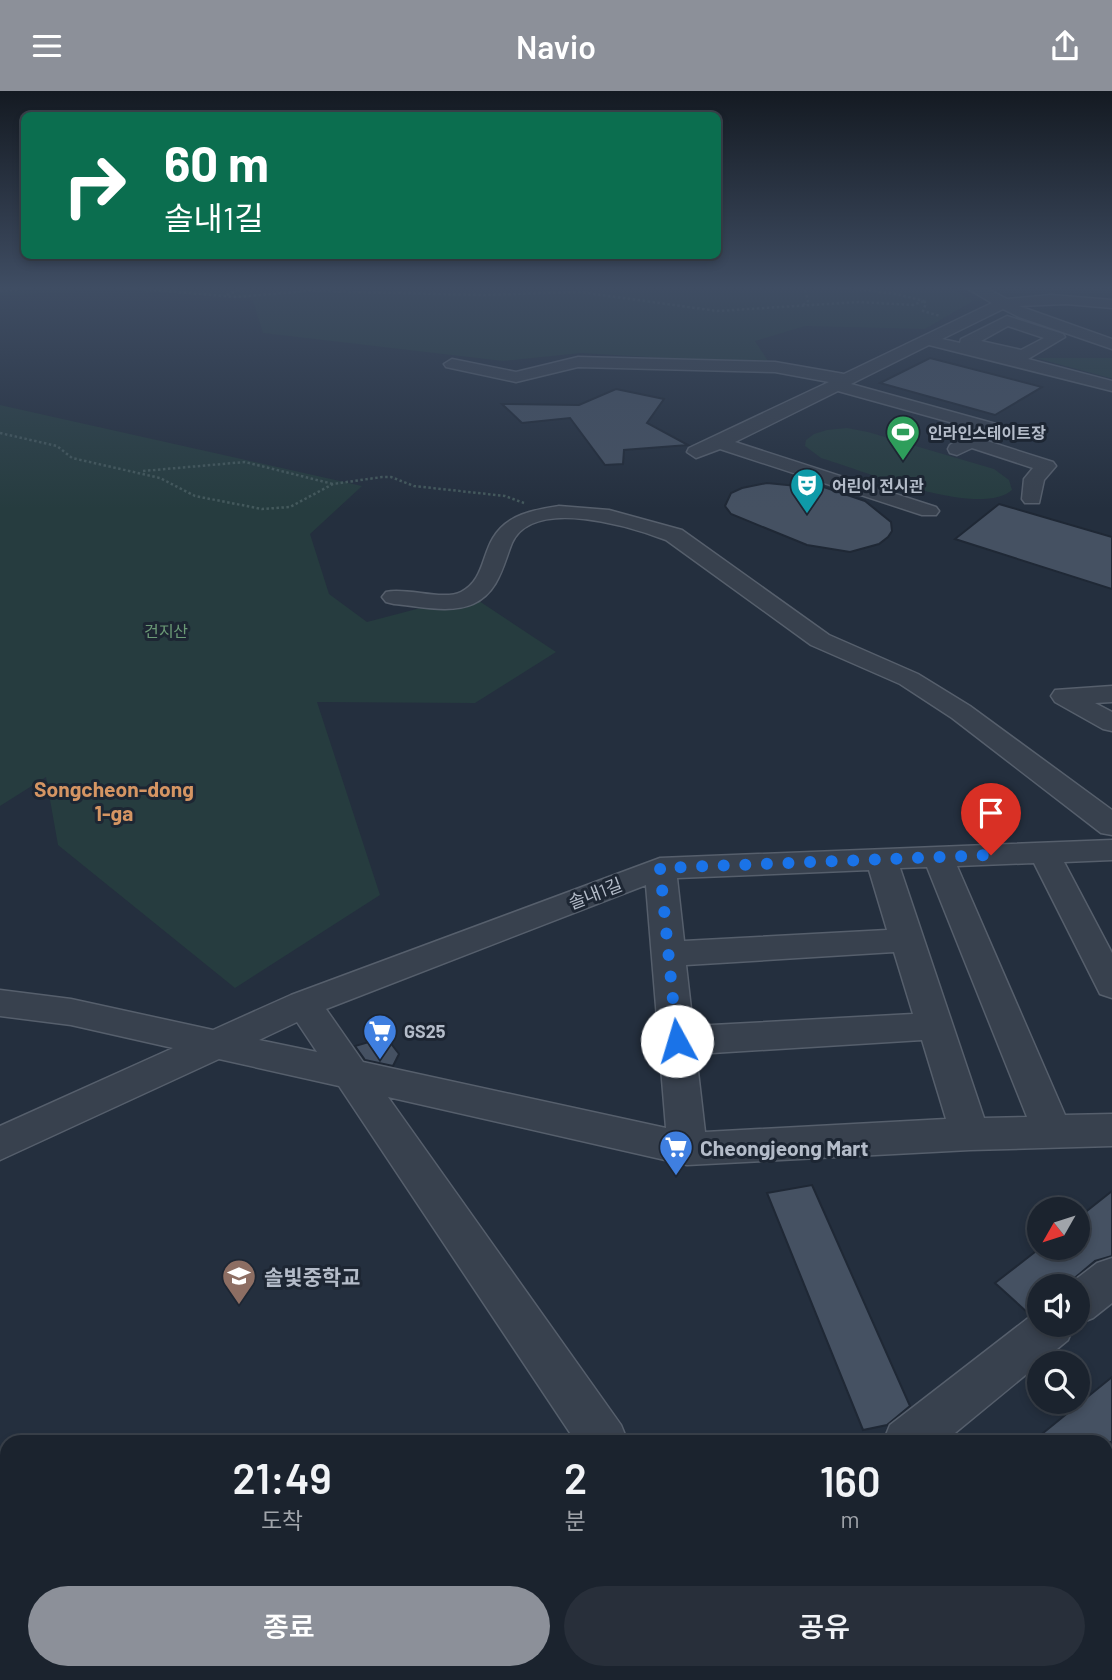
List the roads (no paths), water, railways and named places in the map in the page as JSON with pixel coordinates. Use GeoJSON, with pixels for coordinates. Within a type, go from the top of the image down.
{"type":"FeatureCollection","features":[{"type":"Feature","properties":{"kind":"street"},"geometry":{"type":"LineString","coordinates":[[696,452],[886,360]]}},
{"type":"Feature","properties":{"kind":"street"},"geometry":{"type":"LineString","coordinates":[[1034,360],[1112,386]]}},
{"type":"Feature","properties":{"kind":"street"},"geometry":{"type":"LineString","coordinates":[[452,364],[516,377],[578,362],[775,367],[841,382],[990,428],[963,445],[1045,466],[1034,479],[1032,499]]}},
{"type":"Feature","properties":{"kind":"street"},"geometry":{"type":"LineString","coordinates":[[721,442],[929,511]]}},
{"type":"Feature","properties":{"kind":"street"},"geometry":{"type":"LineString","coordinates":[[394,597],[463,600],[481,587],[496,562],[503,539],[521,520],[578,512],[653,526],[674,535],[820,640],[909,679],[961,712],[1031,762],[1112,826]]}},
{"type":"Feature","properties":{"kind":"street"},"geometry":{"type":"LineString","coordinates":[[1112,694],[1064,696],[1112,723]]}},
{"type":"Feature","properties":{"kind":"street","name":"솔내1길"},"geometry":{"type":"LineString","coordinates":[[0,1144],[303,1004],[660,868],[1112,850]]}},
{"type":"Feature","properties":{"kind":"street"},"geometry":{"type":"LineString","coordinates":[[1044,853],[1112,985]]}},
{"type":"Feature","properties":{"kind":"street"},"geometry":{"type":"LineString","coordinates":[[938,857],[1053,1133]]}},
{"type":"Feature","properties":{"kind":"street"},"geometry":{"type":"LineString","coordinates":[[881,859],[970,1134]]}},
{"type":"Feature","properties":{"kind":"street"},"geometry":{"type":"LineString","coordinates":[[660,868],[687,1149]]}},
{"type":"Feature","properties":{"kind":"street"},"geometry":{"type":"LineString","coordinates":[[668,954],[907,940]]}},
{"type":"Feature","properties":{"kind":"street"},"geometry":{"type":"LineString","coordinates":[[0,1003],[71,1012],[687,1149],[970,1134],[1112,1130]]}},
{"type":"Feature","properties":{"kind":"street"},"geometry":{"type":"LineString","coordinates":[[303,1004],[599,1435]]}},
{"type":"Feature","properties":{"kind":"street"},"geometry":{"type":"LineString","coordinates":[[677,1041],[935,1026]]}},
{"type":"Feature","properties":{"kind":"street"},"geometry":{"type":"LineString","coordinates":[[1090,1294],[1112,1277]]}},
{"type":"Feature","properties":{"kind":"street"},"geometry":{"type":"LineString","coordinates":[[916,1435],[1037,1337]]}},
{"type":"Feature","properties":{"kind":"place","name":"인라인스테이트장"},"geometry":{"type":"Point","coordinates":[903,462]}},
{"type":"Feature","properties":{"kind":"place","name":"어린이 전시관"},"geometry":{"type":"Point","coordinates":[807,515]}},
{"type":"Feature","properties":{"kind":"place","name":"GS25"},"geometry":{"type":"Point","coordinates":[380,1061]}},
{"type":"Feature","properties":{"kind":"place","name":"Cheongjeong Mart"},"geometry":{"type":"Point","coordinates":[676,1177]}},
{"type":"Feature","properties":{"kind":"place","name":"솔빛중학교"},"geometry":{"type":"Point","coordinates":[239,1306]}},
{"type":"Feature","properties":{"kind":"district","name":"Songcheon-dong 1-ga"},"geometry":{"type":"Point","coordinates":[114,800]}},
{"type":"Feature","properties":{"kind":"park label","name":"건지산"},"geometry":{"type":"Point","coordinates":[166,630]}}]}
